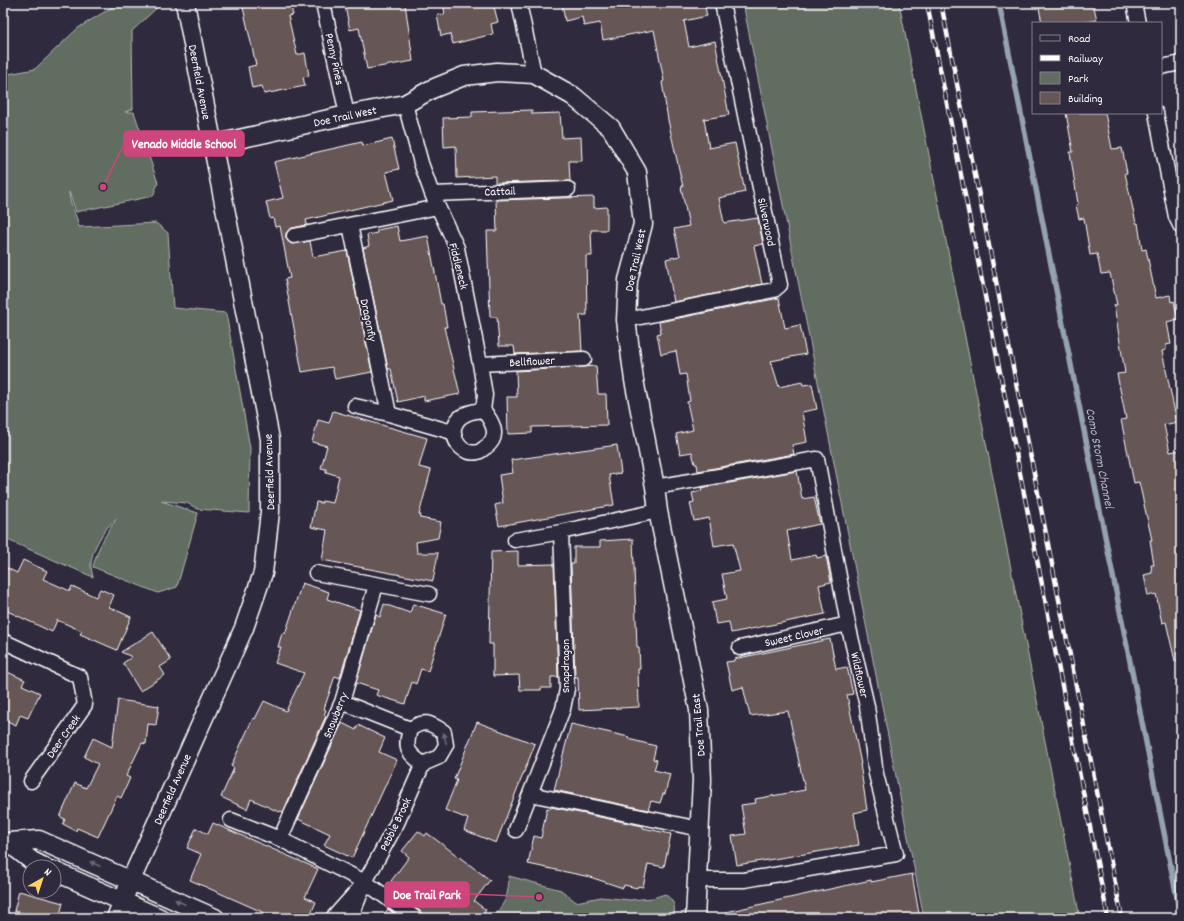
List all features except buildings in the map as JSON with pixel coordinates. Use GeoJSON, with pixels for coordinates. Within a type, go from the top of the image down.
{"type":"FeatureCollection","features":[{"type":"Feature","properties":{"kind":"street","name":"Deerfield Avenue"},"geometry":{"type":"LineString","coordinates":[[116,918],[131,880],[244,628],[263,573],[270,512],[270,439],[185,3]]}},
{"type":"Feature","properties":{"kind":"street","name":"Penny Pines"},"geometry":{"type":"LineString","coordinates":[[323,3],[347,115]]}},
{"type":"Feature","properties":{"kind":"street"},"geometry":{"type":"LineString","coordinates":[[520,3],[534,74]]}},
{"type":"Feature","properties":{"kind":"street","name":"Silverwood"},"geometry":{"type":"LineString","coordinates":[[626,320],[774,290],[780,285],[722,3]]}},
{"type":"Feature","properties":{"kind":"street"},"geometry":{"type":"LineString","coordinates":[[1134,3],[1138,22]]}},
{"type":"Feature","properties":{"kind":"street"},"geometry":{"type":"LineString","coordinates":[[1162,67],[1181,63]]}},
{"type":"Feature","properties":{"kind":"street","name":"Doe Trail West"},"geometry":{"type":"LineString","coordinates":[[212,145],[347,115],[405,104],[432,89],[464,76],[497,72],[534,74],[573,96],[611,128],[637,172],[643,224],[628,280],[626,320],[634,380],[655,487],[658,511]]}},
{"type":"Feature","properties":{"kind":"street","name":"Fiddleneck"},"geometry":{"type":"LineString","coordinates":[[405,104],[421,163],[432,194],[457,248],[485,395],[483,410]]}},
{"type":"Feature","properties":{"kind":"street"},"geometry":{"type":"LineString","coordinates":[[1156,114],[1176,217],[1181,227]]}},
{"type":"Feature","properties":{"kind":"street","name":"Cattail"},"geometry":{"type":"LineString","coordinates":[[432,194],[568,189]]}},
{"type":"Feature","properties":{"kind":"street"},"geometry":{"type":"LineString","coordinates":[[294,236],[438,207]]}},
{"type":"Feature","properties":{"kind":"street","name":"Dragonfly"},"geometry":{"type":"LineString","coordinates":[[350,225],[389,414]]}},
{"type":"Feature","properties":{"kind":"street","name":"Bellflower"},"geometry":{"type":"LineString","coordinates":[[480,364],[584,359]]}},
{"type":"Feature","properties":{"kind":"street"},"geometry":{"type":"LineString","coordinates":[[355,406],[452,432]]}},
{"type":"Feature","properties":{"kind":"street"},"geometry":{"type":"LineString","coordinates":[[483,410],[494,426],[492,440],[478,452],[466,451],[457,444],[452,432],[456,422],[464,415],[472,411],[483,410]]}},
{"type":"Feature","properties":{"kind":"street","name":"Wildflower"},"geometry":{"type":"LineString","coordinates":[[655,487],[817,459],[848,624],[867,706],[876,774],[896,854],[744,880],[697,880]]}},
{"type":"Feature","properties":{"kind":"street"},"geometry":{"type":"LineString","coordinates":[[515,540],[658,511]]}},
{"type":"Feature","properties":{"kind":"street","name":"Doe Trail East"},"geometry":{"type":"LineString","coordinates":[[658,511],[699,710],[702,780],[695,918]]}},
{"type":"Feature","properties":{"kind":"street","name":"Snapdragon"},"geometry":{"type":"LineString","coordinates":[[516,830],[563,709],[567,689],[560,532]]}},
{"type":"Feature","properties":{"kind":"street"},"geometry":{"type":"LineString","coordinates":[[316,573],[429,594]]}},
{"type":"Feature","properties":{"kind":"street","name":"Snowberry"},"geometry":{"type":"LineString","coordinates":[[280,839],[342,702],[376,585]]}},
{"type":"Feature","properties":{"kind":"street","name":"Sweet Clover"},"geometry":{"type":"LineString","coordinates":[[740,648],[848,624]]}},
{"type":"Feature","properties":{"kind":"street","name":"Deer Creek"},"geometry":{"type":"LineString","coordinates":[[3,641],[80,677],[85,705],[31,781]]}},
{"type":"Feature","properties":{"kind":"street"},"geometry":{"type":"LineString","coordinates":[[342,702],[410,729]]}},
{"type":"Feature","properties":{"kind":"street"},"geometry":{"type":"LineString","coordinates":[[420,723],[431,723],[444,732],[446,745],[439,756],[423,764],[411,756],[406,744],[410,729],[420,723]]}},
{"type":"Feature","properties":{"kind":"street","name":"Pebble Brook"},"geometry":{"type":"LineString","coordinates":[[352,918],[365,882],[397,823],[423,764]]}},
{"type":"Feature","properties":{"kind":"street"},"geometry":{"type":"LineString","coordinates":[[530,794],[700,829]]}},
{"type":"Feature","properties":{"kind":"street"},"geometry":{"type":"LineString","coordinates":[[231,820],[280,839],[365,882],[415,918]]}},
{"type":"Feature","properties":{"kind":"street"},"geometry":{"type":"LineString","coordinates":[[5,846],[39,840],[215,918]]}},
{"type":"Feature","properties":{"kind":"street"},"geometry":{"type":"LineString","coordinates":[[5,846],[28,859]]}},
{"type":"Feature","properties":{"kind":"street"},"geometry":{"type":"LineString","coordinates":[[62,875],[160,918]]}},
{"type":"Feature","properties":{"kind":"street","name":"Pebble Brook"},"geometry":{"type":"LineString","coordinates":[[333,918],[365,882]]}},
{"type":"Feature","properties":{"kind":"green space"},"geometry":{"type":"Polygon","coordinates":[[[119,3],[162,3],[132,31],[133,109],[125,112],[134,112],[158,183],[153,196],[76,212],[69,192],[70,201],[79,227],[156,223],[168,233],[173,308],[226,313],[250,448],[249,513],[198,509],[187,503],[161,501],[198,513],[177,587],[158,593],[93,567],[102,541],[117,518],[108,527],[93,553],[91,570],[93,577],[3,538],[3,75],[35,69],[78,28],[119,3]]]}},
{"type":"Feature","properties":{"kind":"green space"},"geometry":{"type":"Polygon","coordinates":[[[743,3],[899,3],[1080,918],[924,918],[743,3]]]}},
{"type":"Feature","properties":{"kind":"green space"},"geometry":{"type":"Polygon","coordinates":[[[509,876],[561,890],[576,902],[601,897],[630,900],[653,898],[665,894],[674,904],[673,918],[491,918],[503,904],[507,895],[509,876]]]}},
{"type":"Feature","properties":{"kind":"waterway","name":"Como Storm Channel"},"geometry":{"type":"LineString","coordinates":[[999,3],[1181,918]]}},
{"type":"Feature","properties":{"kind":"railway"},"geometry":{"type":"LineString","coordinates":[[927,3],[1108,918]]}},
{"type":"Feature","properties":{"kind":"railway"},"geometry":{"type":"LineString","coordinates":[[941,3],[1122,918]]}},
{"type":"Feature","properties":{"kind":"place","name":"Venado Middle School"},"geometry":{"type":"Point","coordinates":[103,187]}},
{"type":"Feature","properties":{"kind":"place","name":"Doe Trail Park"},"geometry":{"type":"Point","coordinates":[539,897]}}]}
